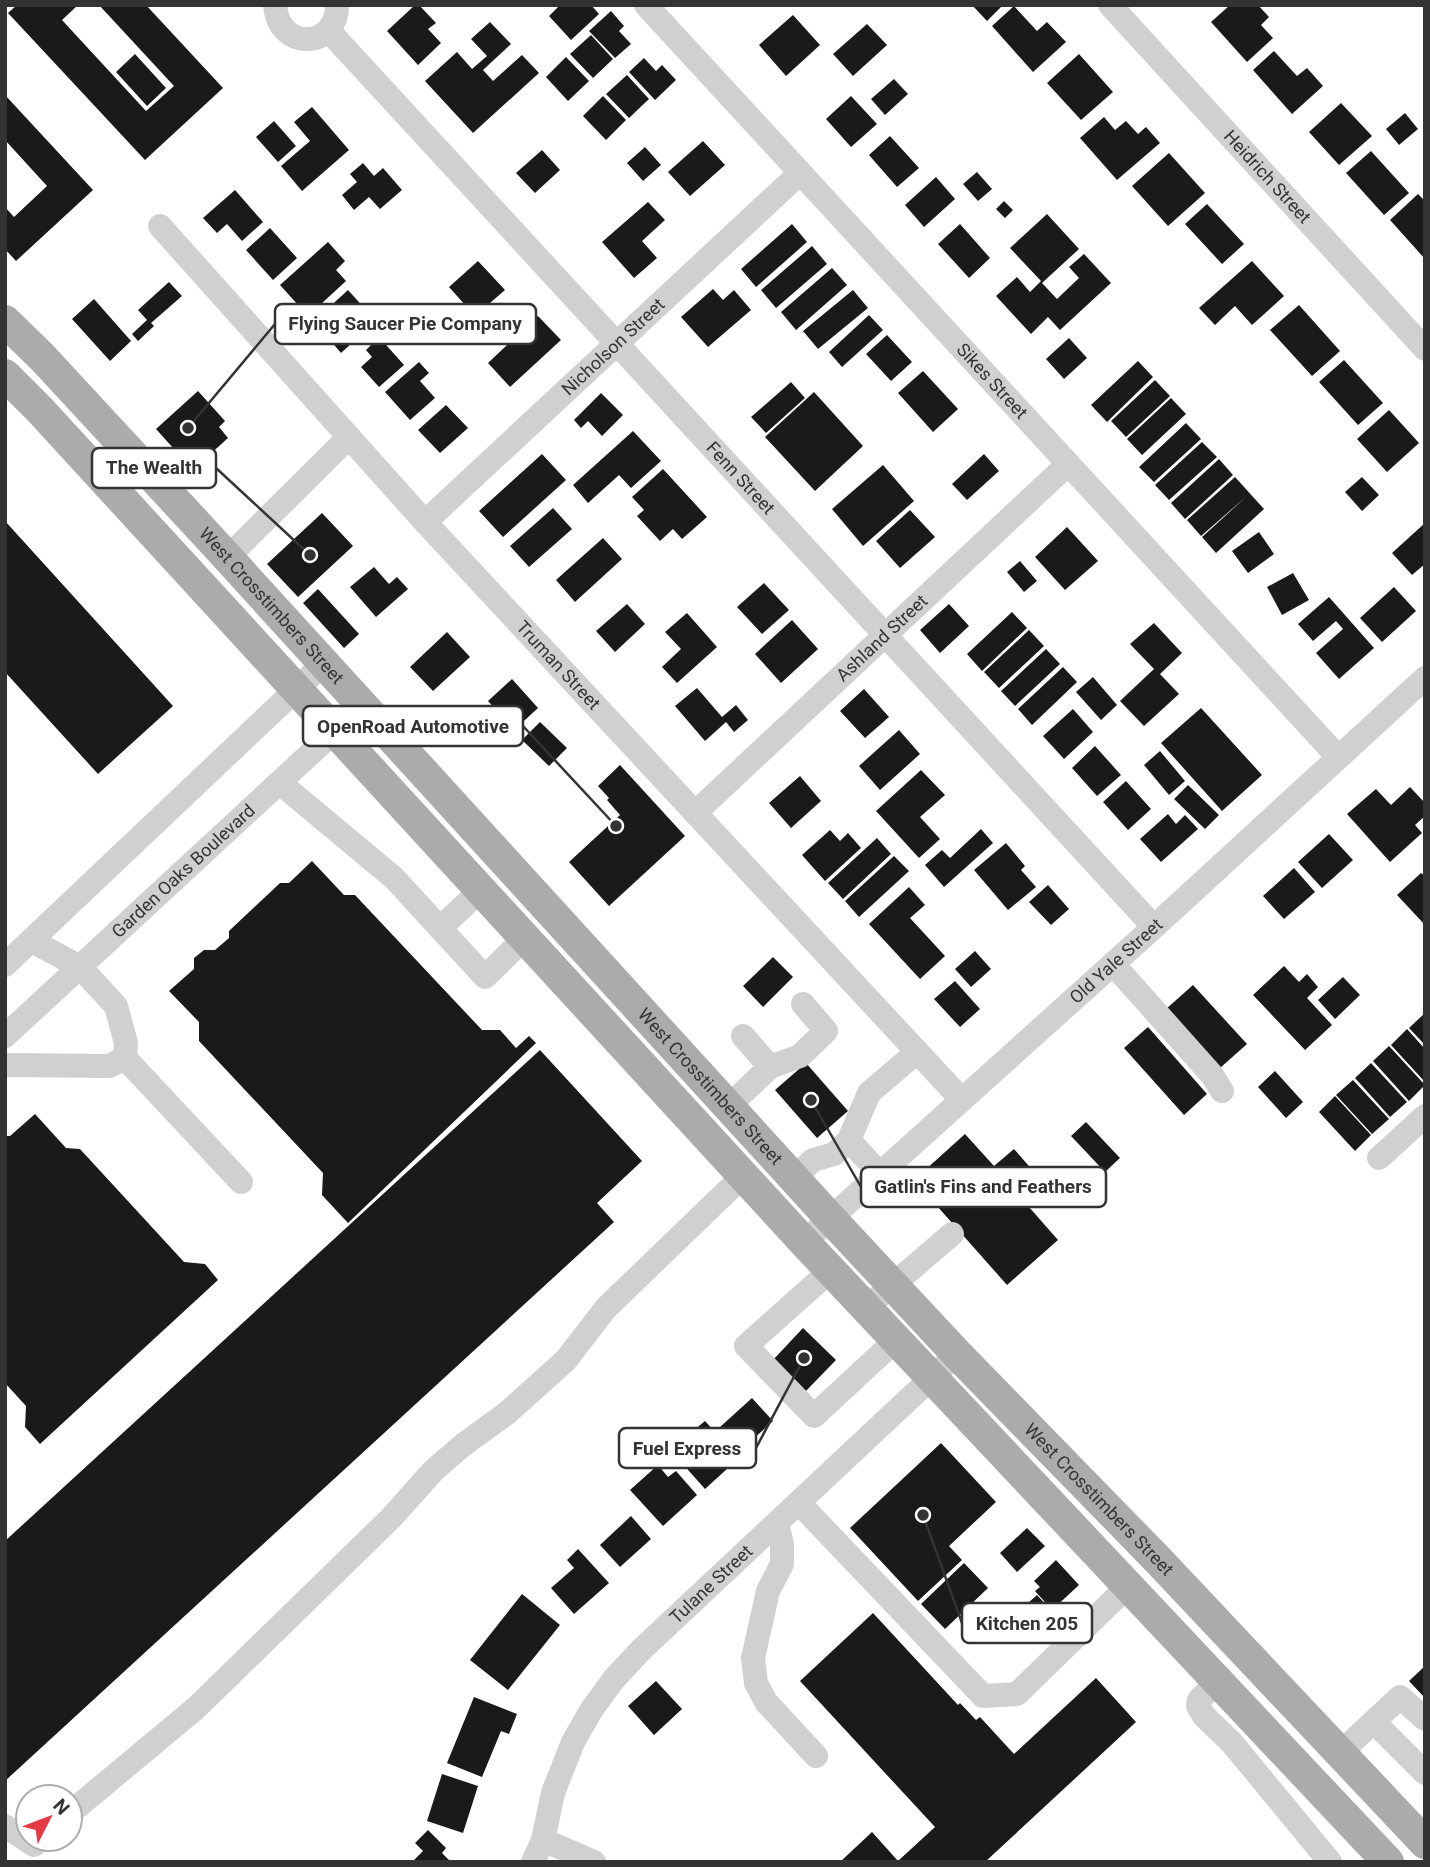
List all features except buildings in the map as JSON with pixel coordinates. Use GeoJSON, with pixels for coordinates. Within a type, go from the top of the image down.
{"type":"FeatureCollection","features":[{"type":"Feature","properties":{"kind":"main road","name":"West Crosstimbers Street"},"geometry":{"type":"LineString","coordinates":[[5,321],[43,358],[831,1219],[1425,1843]]}},
{"type":"Feature","properties":{"kind":"main road","name":"West Crosstimbers Street"},"geometry":{"type":"LineString","coordinates":[[5,375],[804,1242],[1388,1862]]}},
{"type":"Feature","properties":{"kind":"main road"},"geometry":{"type":"LineString","coordinates":[[188,572],[221,552]]}},
{"type":"Feature","properties":{"kind":"main road"},"geometry":{"type":"LineString","coordinates":[[552,967],[578,942]]}},
{"type":"Feature","properties":{"kind":"main road"},"geometry":{"type":"LineString","coordinates":[[1129,1585],[1158,1560]]}},
{"type":"Feature","properties":{"kind":"street"},"geometry":{"type":"LineString","coordinates":[[275,5],[280,26],[288,34],[308,39],[319,37],[328,30],[334,22],[337,5]]}},
{"type":"Feature","properties":{"kind":"street","name":"Sikes Street"},"geometry":{"type":"LineString","coordinates":[[646,5],[1338,757]]}},
{"type":"Feature","properties":{"kind":"street","name":"Heidrich Street"},"geometry":{"type":"LineString","coordinates":[[1110,5],[1425,349]]}},
{"type":"Feature","properties":{"kind":"street","name":"Fenn Street"},"geometry":{"type":"LineString","coordinates":[[328,30],[1154,927]]}},
{"type":"Feature","properties":{"kind":"street","name":"Nicholson Street"},"geometry":{"type":"LineString","coordinates":[[425,522],[800,173]]}},
{"type":"Feature","properties":{"kind":"street","name":"Truman Street"},"geometry":{"type":"LineString","coordinates":[[160,226],[425,522],[962,1101]]}},
{"type":"Feature","properties":{"kind":"street"},"geometry":{"type":"LineString","coordinates":[[221,552],[349,437]]}},
{"type":"Feature","properties":{"kind":"street","name":"Ashland Street"},"geometry":{"type":"LineString","coordinates":[[695,813],[1069,464]]}},
{"type":"Feature","properties":{"kind":"street"},"geometry":{"type":"LineString","coordinates":[[5,965],[323,664]]}},
{"type":"Feature","properties":{"kind":"street","name":"Old Yale Street"},"geometry":{"type":"LineString","coordinates":[[804,1242],[1154,927],[1425,678]]}},
{"type":"Feature","properties":{"kind":"street","name":"Garden Oaks Boulevard"},"geometry":{"type":"LineString","coordinates":[[5,1036],[362,706]]}},
{"type":"Feature","properties":{"kind":"street"},"geometry":{"type":"LineString","coordinates":[[281,783],[394,878],[485,977],[525,938]]}},
{"type":"Feature","properties":{"kind":"street"},"geometry":{"type":"LineString","coordinates":[[440,928],[481,890]]}},
{"type":"Feature","properties":{"kind":"street"},"geometry":{"type":"LineString","coordinates":[[32,941],[80,967],[116,1006],[126,1043],[125,1058],[241,1182]]}},
{"type":"Feature","properties":{"kind":"street"},"geometry":{"type":"LineString","coordinates":[[1113,964],[1212,1075],[1222,1091]]}},
{"type":"Feature","properties":{"kind":"street"},"geometry":{"type":"LineString","coordinates":[[728,1107],[770,1068],[800,1056],[826,1031],[803,1004]]}},
{"type":"Feature","properties":{"kind":"street"},"geometry":{"type":"LineString","coordinates":[[743,1036],[770,1068]]}},
{"type":"Feature","properties":{"kind":"street"},"geometry":{"type":"LineString","coordinates":[[794,1178],[813,1160],[834,1154],[849,1140],[869,1093],[917,1052]]}},
{"type":"Feature","properties":{"kind":"street"},"geometry":{"type":"LineString","coordinates":[[5,1065],[109,1066],[125,1058]]}},
{"type":"Feature","properties":{"kind":"street"},"geometry":{"type":"LineString","coordinates":[[1379,1158],[1425,1116]]}},
{"type":"Feature","properties":{"kind":"street"},"geometry":{"type":"LineString","coordinates":[[849,1140],[880,1174]]}},
{"type":"Feature","properties":{"kind":"street"},"geometry":{"type":"LineString","coordinates":[[84,1801],[197,1708],[391,1518],[434,1470],[507,1413],[566,1360],[606,1308],[743,1176]]}},
{"type":"Feature","properties":{"kind":"street"},"geometry":{"type":"LineString","coordinates":[[866,1308],[952,1234]]}},
{"type":"Feature","properties":{"kind":"street"},"geometry":{"type":"LineString","coordinates":[[831,1270],[746,1346],[814,1416],[896,1340]]}},
{"type":"Feature","properties":{"kind":"street","name":"Tulane Street"},"geometry":{"type":"LineString","coordinates":[[538,1851],[553,1793],[573,1742],[614,1679],[957,1354]]}},
{"type":"Feature","properties":{"kind":"street"},"geometry":{"type":"LineString","coordinates":[[799,1503],[983,1696],[1017,1694],[1129,1585]]}},
{"type":"Feature","properties":{"kind":"street"},"geometry":{"type":"LineString","coordinates":[[777,1524],[782,1544],[782,1564],[768,1591],[753,1657],[755,1683],[766,1702],[816,1756]]}},
{"type":"Feature","properties":{"kind":"street"},"geometry":{"type":"LineString","coordinates":[[1218,1681],[1199,1700],[1198,1706],[1232,1742],[1330,1862]]}},
{"type":"Feature","properties":{"kind":"street"},"geometry":{"type":"LineString","coordinates":[[1340,1753],[1400,1697],[1425,1719]]}},
{"type":"Feature","properties":{"kind":"street"},"geometry":{"type":"LineString","coordinates":[[1374,1722],[1425,1773]]}},
{"type":"Feature","properties":{"kind":"street"},"geometry":{"type":"LineString","coordinates":[[538,1851],[594,1862]]}},
{"type":"Feature","properties":{"kind":"place","name":"Flying Saucer Pie Company"},"geometry":{"type":"Point","coordinates":[188,428]}},
{"type":"Feature","properties":{"kind":"place","name":"The Wealth"},"geometry":{"type":"Point","coordinates":[310,555]}},
{"type":"Feature","properties":{"kind":"place","name":"OpenRoad Automotive"},"geometry":{"type":"Point","coordinates":[616,826]}},
{"type":"Feature","properties":{"kind":"place","name":"Gatlin's Fins and Feathers"},"geometry":{"type":"Point","coordinates":[811,1100]}},
{"type":"Feature","properties":{"kind":"place","name":"Fuel Express"},"geometry":{"type":"Point","coordinates":[804,1358]}},
{"type":"Feature","properties":{"kind":"place","name":"Kitchen 205"},"geometry":{"type":"Point","coordinates":[923,1515]}}]}
